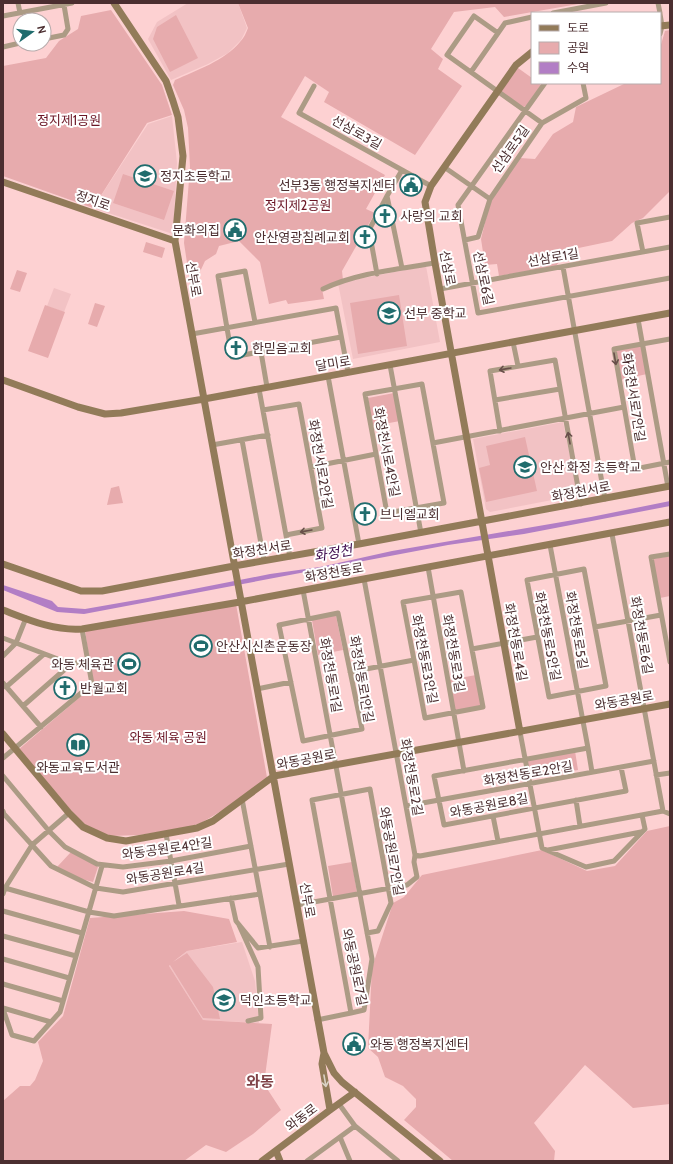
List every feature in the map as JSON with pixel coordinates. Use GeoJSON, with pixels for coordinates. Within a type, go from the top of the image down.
{"type":"FeatureCollection","features":[{"type":"Feature","properties":{"kind":"street"},"geometry":{"type":"LineString","coordinates":[[26,12],[72,3]]}},
{"type":"Feature","properties":{"kind":"street","name":"선부로"},"geometry":{"type":"LineString","coordinates":[[114,3],[166,81],[178,117],[183,156],[175,241],[240,602],[274,776],[324,1053],[334,1073],[439,1161]]}},
{"type":"Feature","properties":{"kind":"street"},"geometry":{"type":"LineString","coordinates":[[570,11],[606,3]]}},
{"type":"Feature","properties":{"kind":"street"},"geometry":{"type":"LineString","coordinates":[[52,37],[64,35],[68,29],[64,5]]}},
{"type":"Feature","properties":{"kind":"street"},"geometry":{"type":"LineString","coordinates":[[498,33],[474,16],[447,55],[542,123]]}},
{"type":"Feature","properties":{"kind":"street"},"geometry":{"type":"LineString","coordinates":[[471,72],[505,23],[531,17]]}},
{"type":"Feature","properties":{"kind":"street"},"geometry":{"type":"LineString","coordinates":[[661,26],[670,24]]}},
{"type":"Feature","properties":{"kind":"street","name":"선삼로"},"geometry":{"type":"LineString","coordinates":[[483,530],[452,353],[434,263],[425,202],[431,186],[498,91],[516,66],[531,53]]}},
{"type":"Feature","properties":{"kind":"street","name":"선삼로6길"},"geometry":{"type":"LineString","coordinates":[[544,84],[458,205],[478,313],[670,278]]}},
{"type":"Feature","properties":{"kind":"street","name":"선삼로5길"},"geometry":{"type":"LineString","coordinates":[[465,240],[478,237],[490,199],[542,123],[586,98],[583,84]]}},
{"type":"Feature","properties":{"kind":"street","name":"선삼로3길"},"geometry":{"type":"LineString","coordinates":[[314,86],[299,113],[431,186]]}},
{"type":"Feature","properties":{"kind":"street"},"geometry":{"type":"LineString","coordinates":[[444,167],[490,199]]}},
{"type":"Feature","properties":{"kind":"street"},"geometry":{"type":"LineString","coordinates":[[377,274],[369,230],[402,170]]}},
{"type":"Feature","properties":{"kind":"street","name":"정지로"},"geometry":{"type":"LineString","coordinates":[[3,182],[175,241]]}},
{"type":"Feature","properties":{"kind":"street"},"geometry":{"type":"LineString","coordinates":[[387,196],[402,268]]}},
{"type":"Feature","properties":{"kind":"street"},"geometry":{"type":"LineString","coordinates":[[643,252],[637,223],[670,217]]}},
{"type":"Feature","properties":{"kind":"street","name":"선삼로1길"},"geometry":{"type":"LineString","coordinates":[[440,289],[670,247]]}},
{"type":"Feature","properties":{"kind":"street"},"geometry":{"type":"LineString","coordinates":[[323,289],[338,282],[402,268],[434,263]]}},
{"type":"Feature","properties":{"kind":"street"},"geometry":{"type":"LineString","coordinates":[[563,267],[605,499]]}},
{"type":"Feature","properties":{"kind":"street"},"geometry":{"type":"LineString","coordinates":[[255,322],[245,271],[218,276],[232,357],[341,338]]}},
{"type":"Feature","properties":{"kind":"street"},"geometry":{"type":"LineString","coordinates":[[192,334],[336,308],[348,372]]}},
{"type":"Feature","properties":{"kind":"street","name":"달미로"},"geometry":{"type":"LineString","coordinates":[[3,380],[78,407],[105,414],[204,399],[670,313]]}},
{"type":"Feature","properties":{"kind":"street"},"geometry":{"type":"LineString","coordinates":[[638,319],[669,487]]}},
{"type":"Feature","properties":{"kind":"street","name":"화정천서로7안길"},"geometry":{"type":"LineString","coordinates":[[670,339],[614,349],[635,469],[670,462]]}},
{"type":"Feature","properties":{"kind":"street"},"geometry":{"type":"LineString","coordinates":[[513,342],[518,366]]}},
{"type":"Feature","properties":{"kind":"street"},"geometry":{"type":"LineString","coordinates":[[261,352],[267,387]]}},
{"type":"Feature","properties":{"kind":"street"},"geometry":{"type":"LineString","coordinates":[[500,431],[490,371],[555,360],[581,504]]}},
{"type":"Feature","properties":{"kind":"street"},"geometry":{"type":"LineString","coordinates":[[390,365],[421,533]]}},
{"type":"Feature","properties":{"kind":"street"},"geometry":{"type":"LineString","coordinates":[[328,376],[358,544]]}},
{"type":"Feature","properties":{"kind":"street","name":"화정천서로4안길"},"geometry":{"type":"LineString","coordinates":[[422,384],[433,443],[444,503],[387,513],[365,394],[422,384]]}},
{"type":"Feature","properties":{"kind":"street"},"geometry":{"type":"LineString","coordinates":[[259,389],[290,557]]}},
{"type":"Feature","properties":{"kind":"street"},"geometry":{"type":"LineString","coordinates":[[495,400],[560,389]]}},
{"type":"Feature","properties":{"kind":"street","name":"화정천서로2안길"},"geometry":{"type":"LineString","coordinates":[[263,410],[299,404],[311,467],[322,528],[286,535]]}},
{"type":"Feature","properties":{"kind":"street"},"geometry":{"type":"LineString","coordinates":[[433,443],[624,408]]}},
{"type":"Feature","properties":{"kind":"street"},"geometry":{"type":"LineString","coordinates":[[212,446],[268,435]]}},
{"type":"Feature","properties":{"kind":"street"},"geometry":{"type":"LineString","coordinates":[[242,440],[264,560]]}},
{"type":"Feature","properties":{"kind":"street"},"geometry":{"type":"LineString","coordinates":[[311,467],[376,454]]}},
{"type":"Feature","properties":{"kind":"street","name":"화정천서로"},"geometry":{"type":"LineString","coordinates":[[3,564],[81,591],[102,591],[264,560],[290,557],[669,487]]}},
{"type":"Feature","properties":{"kind":"street","name":"화정천동로"},"geometry":{"type":"LineString","coordinates":[[3,610],[60,629],[82,629],[240,602],[670,522]]}},
{"type":"Feature","properties":{"kind":"street","name":"화정천동로4길"},"geometry":{"type":"LineString","coordinates":[[483,530],[520,732]]}},
{"type":"Feature","properties":{"kind":"street","name":"화정천동로6길"},"geometry":{"type":"LineString","coordinates":[[612,534],[663,811]]}},
{"type":"Feature","properties":{"kind":"street","name":"화정천동로5길"},"geometry":{"type":"LineString","coordinates":[[550,545],[582,720]]}},
{"type":"Feature","properties":{"kind":"street"},"geometry":{"type":"LineString","coordinates":[[670,554],[651,558],[670,662]]}},
{"type":"Feature","properties":{"kind":"street","name":"화정천동로3길"},"geometry":{"type":"LineString","coordinates":[[428,567],[464,771]]}},
{"type":"Feature","properties":{"kind":"street","name":"화정천동로5안길"},"geometry":{"type":"LineString","coordinates":[[584,569],[606,686],[549,697],[527,580],[556,574],[584,569]]}},
{"type":"Feature","properties":{"kind":"street","name":"화정천동로2길"},"geometry":{"type":"LineString","coordinates":[[364,579],[415,855],[414,862],[417,877],[407,885],[388,889]]}},
{"type":"Feature","properties":{"kind":"street","name":"화정천동로1길"},"geometry":{"type":"LineString","coordinates":[[304,590],[336,765]]}},
{"type":"Feature","properties":{"kind":"street","name":"화정천동로3안길"},"geometry":{"type":"LineString","coordinates":[[461,592],[482,707],[425,718],[403,602],[433,597],[461,592]]}},
{"type":"Feature","properties":{"kind":"street","name":"화정천동로1안길"},"geometry":{"type":"LineString","coordinates":[[338,613],[350,672],[362,729],[303,741],[280,625],[338,613]]}},
{"type":"Feature","properties":{"kind":"street"},"geometry":{"type":"LineString","coordinates":[[595,627],[661,615]]}},
{"type":"Feature","properties":{"kind":"street"},"geometry":{"type":"LineString","coordinates":[[3,656],[16,643],[26,618]]}},
{"type":"Feature","properties":{"kind":"street"},"geometry":{"type":"LineString","coordinates":[[3,758],[92,684],[82,629]]}},
{"type":"Feature","properties":{"kind":"street"},"geometry":{"type":"LineString","coordinates":[[472,649],[537,637]]}},
{"type":"Feature","properties":{"kind":"street"},"geometry":{"type":"LineString","coordinates":[[3,638],[71,664],[88,661]]}},
{"type":"Feature","properties":{"kind":"street"},"geometry":{"type":"LineString","coordinates":[[41,726],[5,685],[44,654]]}},
{"type":"Feature","properties":{"kind":"street"},"geometry":{"type":"LineString","coordinates":[[350,672],[414,660]]}},
{"type":"Feature","properties":{"kind":"street"},"geometry":{"type":"LineString","coordinates":[[23,706],[71,664]]}},
{"type":"Feature","properties":{"kind":"street"},"geometry":{"type":"LineString","coordinates":[[257,689],[291,682]]}},
{"type":"Feature","properties":{"kind":"street","name":"와동공원로"},"geometry":{"type":"LineString","coordinates":[[3,734],[69,813],[83,827],[107,838],[126,841],[197,828],[212,821],[274,776],[670,704]]}},
{"type":"Feature","properties":{"kind":"street"},"geometry":{"type":"LineString","coordinates":[[582,720],[592,772]]}},
{"type":"Feature","properties":{"kind":"street"},"geometry":{"type":"LineString","coordinates":[[520,732],[542,848],[586,867],[614,861],[645,829],[642,815]]}},
{"type":"Feature","properties":{"kind":"street","name":"와동공원로8길"},"geometry":{"type":"LineString","coordinates":[[588,748],[434,776],[444,825],[626,791],[621,767]]}},
{"type":"Feature","properties":{"kind":"street","name":"화정천동로2안길"},"geometry":{"type":"LineString","coordinates":[[406,806],[654,761]]}},
{"type":"Feature","properties":{"kind":"street","name":"와동공원로7길"},"geometry":{"type":"LineString","coordinates":[[336,765],[342,794],[372,959],[364,1010],[351,1013],[312,800],[342,794]]}},
{"type":"Feature","properties":{"kind":"street"},"geometry":{"type":"LineString","coordinates":[[656,776],[670,773]]}},
{"type":"Feature","properties":{"kind":"street","name":"와동공원로4안길"},"geometry":{"type":"LineString","coordinates":[[3,776],[49,831],[65,847],[102,866],[123,867],[171,861],[251,846]]}},
{"type":"Feature","properties":{"kind":"street","name":"와동공원로7안길"},"geometry":{"type":"LineString","coordinates":[[342,794],[370,789],[391,903],[378,931],[367,933]]}},
{"type":"Feature","properties":{"kind":"street"},"geometry":{"type":"LineString","coordinates":[[242,799],[270,947]]}},
{"type":"Feature","properties":{"kind":"street"},"geometry":{"type":"LineString","coordinates":[[576,800],[580,826]]}},
{"type":"Feature","properties":{"kind":"street","name":"와동공원로4길"},"geometry":{"type":"LineString","coordinates":[[3,810],[4,814],[51,866],[96,888],[123,892],[289,864]]}},
{"type":"Feature","properties":{"kind":"street"},"geometry":{"type":"LineString","coordinates":[[415,855],[420,856],[663,811],[670,814]]}},
{"type":"Feature","properties":{"kind":"street"},"geometry":{"type":"LineString","coordinates":[[3,894],[5,888],[32,845],[69,813]]}},
{"type":"Feature","properties":{"kind":"street"},"geometry":{"type":"LineString","coordinates":[[493,816],[498,842]]}},
{"type":"Feature","properties":{"kind":"street"},"geometry":{"type":"LineString","coordinates":[[548,850],[642,832]]}},
{"type":"Feature","properties":{"kind":"street"},"geometry":{"type":"LineString","coordinates":[[166,834],[179,905]]}},
{"type":"Feature","properties":{"kind":"street"},"geometry":{"type":"LineString","coordinates":[[3,1009],[12,1035],[34,1041],[60,1012],[102,866]]}},
{"type":"Feature","properties":{"kind":"street"},"geometry":{"type":"LineString","coordinates":[[5,888],[89,912],[114,916],[260,894]]}},
{"type":"Feature","properties":{"kind":"street"},"geometry":{"type":"LineString","coordinates":[[297,906],[388,889]]}},
{"type":"Feature","properties":{"kind":"street"},"geometry":{"type":"LineString","coordinates":[[231,898],[236,921],[258,948],[303,941]]}},
{"type":"Feature","properties":{"kind":"street"},"geometry":{"type":"LineString","coordinates":[[3,911],[82,934]]}},
{"type":"Feature","properties":{"kind":"street"},"geometry":{"type":"LineString","coordinates":[[239,925],[258,968],[261,1018],[248,1021]]}},
{"type":"Feature","properties":{"kind":"street"},"geometry":{"type":"LineString","coordinates":[[3,936],[76,956]]}},
{"type":"Feature","properties":{"kind":"street"},"geometry":{"type":"LineString","coordinates":[[3,959],[69,978]]}},
{"type":"Feature","properties":{"kind":"street"},"geometry":{"type":"LineString","coordinates":[[3,984],[63,1001]]}},
{"type":"Feature","properties":{"kind":"street"},"geometry":{"type":"LineString","coordinates":[[3,1009],[51,1022]]}},
{"type":"Feature","properties":{"kind":"street"},"geometry":{"type":"LineString","coordinates":[[317,1020],[351,1013]]}},
{"type":"Feature","properties":{"kind":"street"},"geometry":{"type":"LineString","coordinates":[[324,1053],[322,1064],[330,1110]]}},
{"type":"Feature","properties":{"kind":"street","name":"와동로"},"geometry":{"type":"LineString","coordinates":[[262,1161],[355,1092]]}},
{"type":"Feature","properties":{"kind":"street"},"geometry":{"type":"LineString","coordinates":[[339,1104],[355,1126],[398,1161]]}},
{"type":"Feature","properties":{"kind":"street"},"geometry":{"type":"LineString","coordinates":[[307,1161],[355,1126]]}},
{"type":"Feature","properties":{"kind":"street"},"geometry":{"type":"LineString","coordinates":[[340,1137],[350,1161]]}},
{"type":"Feature","properties":{"kind":"street"},"geometry":{"type":"LineString","coordinates":[[276,1151],[280,1161]]}},
{"type":"Feature","properties":{"kind":"street"},"geometry":{"type":"LineString","coordinates":[[316,1155],[318,1161]]}},
{"type":"Feature","properties":{"kind":"shaded area"},"geometry":{"type":"Polygon","coordinates":[[[188,3],[238,3],[247,28],[241,40],[228,53],[208,64],[171,80],[148,39],[157,22],[188,3]]]}},
{"type":"Feature","properties":{"kind":"shaded area","name":"정지초등학교"},"geometry":{"type":"Polygon","coordinates":[[[172,116],[177,163],[173,234],[93,208],[148,124],[172,116]]]}},
{"type":"Feature","properties":{"kind":"shaded area","name":"선부 중학교"},"geometry":{"type":"Polygon","coordinates":[[[426,266],[440,342],[353,359],[338,283],[426,266]]]}},
{"type":"Feature","properties":{"kind":"shaded area"},"geometry":{"type":"Polygon","coordinates":[[[54,288],[71,294],[64,312],[47,306],[54,288]]]}},
{"type":"Feature","properties":{"kind":"shaded area","name":"안산 화정 초등학교"},"geometry":{"type":"Polygon","coordinates":[[[563,422],[578,495],[490,512],[486,509],[473,439],[563,422]]]}},
{"type":"Feature","properties":{"kind":"shaded area","name":"덕인초등학교"},"geometry":{"type":"Polygon","coordinates":[[[242,942],[255,981],[259,1023],[203,1020],[169,966],[187,951],[242,942]]]}},
{"type":"Feature","properties":{"kind":"green space","name":"정지제2공원"},"geometry":{"type":"Polygon","coordinates":[[[238,3],[584,3],[504,17],[495,7],[454,12],[431,49],[443,59],[438,69],[462,86],[415,155],[324,102],[329,92],[305,76],[281,117],[385,175],[366,209],[375,213],[342,271],[343,280],[322,289],[324,299],[288,304],[286,300],[269,304],[260,262],[239,241],[219,246],[216,254],[205,261],[199,274],[189,276],[184,243],[190,167],[188,128],[184,110],[173,85],[175,80],[218,60],[234,49],[245,35],[248,28],[238,3]]]}},
{"type":"Feature","properties":{"kind":"green space","name":"정지제1공원"},"geometry":{"type":"Polygon","coordinates":[[[111,10],[162,85],[172,115],[147,123],[93,208],[3,176],[3,66],[46,58],[59,41],[78,29],[81,16],[111,10]]]}},
{"type":"Feature","properties":{"kind":"green space"},"geometry":{"type":"Polygon","coordinates":[[[176,15],[198,58],[170,72],[153,39],[157,27],[176,15]]]}},
{"type":"Feature","properties":{"kind":"green space"},"geometry":{"type":"Polygon","coordinates":[[[670,30],[669,192],[643,218],[632,223],[612,241],[569,250],[556,266],[499,276],[497,264],[485,265],[481,239],[490,202],[520,158],[535,159],[553,134],[573,122],[576,107],[624,84],[661,84],[661,45],[665,31],[670,30]]]}},
{"type":"Feature","properties":{"kind":"green space"},"geometry":{"type":"Polygon","coordinates":[[[518,68],[531,77],[531,84],[541,85],[524,107],[501,92],[518,68]]]}},
{"type":"Feature","properties":{"kind":"green space"},"geometry":{"type":"Polygon","coordinates":[[[123,174],[174,191],[164,220],[113,203],[123,174]]]}},
{"type":"Feature","properties":{"kind":"green space"},"geometry":{"type":"Polygon","coordinates":[[[146,242],[165,248],[162,258],[143,252],[146,242]]]}},
{"type":"Feature","properties":{"kind":"green space"},"geometry":{"type":"Polygon","coordinates":[[[17,270],[27,273],[20,292],[10,289],[17,270]]]}},
{"type":"Feature","properties":{"kind":"green space"},"geometry":{"type":"Polygon","coordinates":[[[399,295],[407,346],[358,354],[350,303],[399,295]]]}},
{"type":"Feature","properties":{"kind":"green space"},"geometry":{"type":"Polygon","coordinates":[[[95,303],[105,306],[97,327],[88,324],[95,303]]]}},
{"type":"Feature","properties":{"kind":"green space"},"geometry":{"type":"Polygon","coordinates":[[[45,305],[65,312],[48,358],[28,351],[45,305]]]}},
{"type":"Feature","properties":{"kind":"green space"},"geometry":{"type":"Polygon","coordinates":[[[641,345],[647,374],[620,380],[614,350],[641,345]]]}},
{"type":"Feature","properties":{"kind":"green space"},"geometry":{"type":"Polygon","coordinates":[[[394,393],[400,421],[373,426],[368,398],[394,393]]]}},
{"type":"Feature","properties":{"kind":"green space"},"geometry":{"type":"Polygon","coordinates":[[[525,437],[537,491],[486,502],[479,468],[490,465],[486,446],[525,437]]]}},
{"type":"Feature","properties":{"kind":"green space"},"geometry":{"type":"Polygon","coordinates":[[[119,486],[123,503],[107,505],[111,488],[119,486]]]}},
{"type":"Feature","properties":{"kind":"green space"},"geometry":{"type":"Polygon","coordinates":[[[670,556],[670,596],[660,598],[653,559],[670,556]]]}},
{"type":"Feature","properties":{"kind":"green space","name":"와동 체육 공원"},"geometry":{"type":"Polygon","coordinates":[[[236,604],[268,783],[201,823],[185,828],[139,835],[111,836],[90,829],[77,817],[18,750],[93,686],[85,630],[236,604]]]}},
{"type":"Feature","properties":{"kind":"green space"},"geometry":{"type":"Polygon","coordinates":[[[334,615],[336,616],[343,650],[318,655],[312,620],[334,615]]]}},
{"type":"Feature","properties":{"kind":"green space"},"geometry":{"type":"Polygon","coordinates":[[[476,675],[481,706],[454,711],[449,680],[476,675]]]}},
{"type":"Feature","properties":{"kind":"green space"},"geometry":{"type":"Polygon","coordinates":[[[575,751],[578,770],[531,779],[527,760],[575,751]]]}},
{"type":"Feature","properties":{"kind":"green space"},"geometry":{"type":"Polygon","coordinates":[[[670,826],[670,1104],[633,1108],[585,1065],[534,1123],[555,1151],[554,1161],[453,1161],[404,1120],[416,1107],[416,1099],[403,1086],[385,1077],[378,1057],[368,1048],[372,968],[393,903],[404,897],[422,875],[542,850],[587,871],[615,866],[647,831],[670,826]]]}},
{"type":"Feature","properties":{"kind":"green space"},"geometry":{"type":"Polygon","coordinates":[[[71,852],[98,867],[93,882],[70,876],[57,867],[71,852]]]}},
{"type":"Feature","properties":{"kind":"green space"},"geometry":{"type":"Polygon","coordinates":[[[352,862],[357,893],[333,897],[328,866],[352,862]]]}},
{"type":"Feature","properties":{"kind":"green space"},"geometry":{"type":"Polygon","coordinates":[[[184,911],[229,919],[237,942],[187,951],[173,962],[187,953],[213,987],[220,1019],[203,1018],[170,965],[169,966],[203,1020],[272,1024],[264,1084],[281,1110],[253,1134],[226,1152],[206,1145],[184,1161],[3,1161],[3,1101],[20,1086],[30,1086],[35,1080],[43,1061],[38,1042],[63,1016],[90,918],[184,911]]]}},
{"type":"Feature","properties":{"kind":"water"},"geometry":{"type":"Polygon","coordinates":[[[670,501],[670,506],[524,534],[448,545],[84,614],[57,612],[3,590],[3,585],[52,601],[58,607],[85,609],[270,574],[320,567],[392,551],[591,517],[670,501]]]}},
{"type":"Feature","properties":{"kind":"place","name":"정지초등학교"},"geometry":{"type":"Point","coordinates":[145,176]}},
{"type":"Feature","properties":{"kind":"place","name":"선부3동 행정복지센터"},"geometry":{"type":"Point","coordinates":[411,185]}},
{"type":"Feature","properties":{"kind":"place","name":"사랑의 교회"},"geometry":{"type":"Point","coordinates":[385,216]}},
{"type":"Feature","properties":{"kind":"place","name":"문화의집"},"geometry":{"type":"Point","coordinates":[235,230]}},
{"type":"Feature","properties":{"kind":"place","name":"안산영광침례교회"},"geometry":{"type":"Point","coordinates":[365,237]}},
{"type":"Feature","properties":{"kind":"place","name":"선부 중학교"},"geometry":{"type":"Point","coordinates":[389,313]}},
{"type":"Feature","properties":{"kind":"place","name":"한믿음교회"},"geometry":{"type":"Point","coordinates":[236,348]}},
{"type":"Feature","properties":{"kind":"place","name":"안산 화정 초등학교"},"geometry":{"type":"Point","coordinates":[525,467]}},
{"type":"Feature","properties":{"kind":"place","name":"브니엘교회"},"geometry":{"type":"Point","coordinates":[365,514]}},
{"type":"Feature","properties":{"kind":"place","name":"안산시신촌운동장"},"geometry":{"type":"Point","coordinates":[201,646]}},
{"type":"Feature","properties":{"kind":"place","name":"와동 체육관"},"geometry":{"type":"Point","coordinates":[129,664]}},
{"type":"Feature","properties":{"kind":"place","name":"반월교회"},"geometry":{"type":"Point","coordinates":[65,688]}},
{"type":"Feature","properties":{"kind":"place","name":"와동교육도서관"},"geometry":{"type":"Point","coordinates":[78,745]}},
{"type":"Feature","properties":{"kind":"place","name":"덕인초등학교"},"geometry":{"type":"Point","coordinates":[224,1000]}},
{"type":"Feature","properties":{"kind":"place","name":"와동 행정복지센터"},"geometry":{"type":"Point","coordinates":[354,1044]}},
{"type":"Feature","properties":{"kind":"district","name":"와동"},"geometry":{"type":"Point","coordinates":[260,1082]}},
{"type":"Feature","properties":{"kind":"water label","name":"화정천"},"geometry":{"type":"Point","coordinates":[333,553]}}]}
